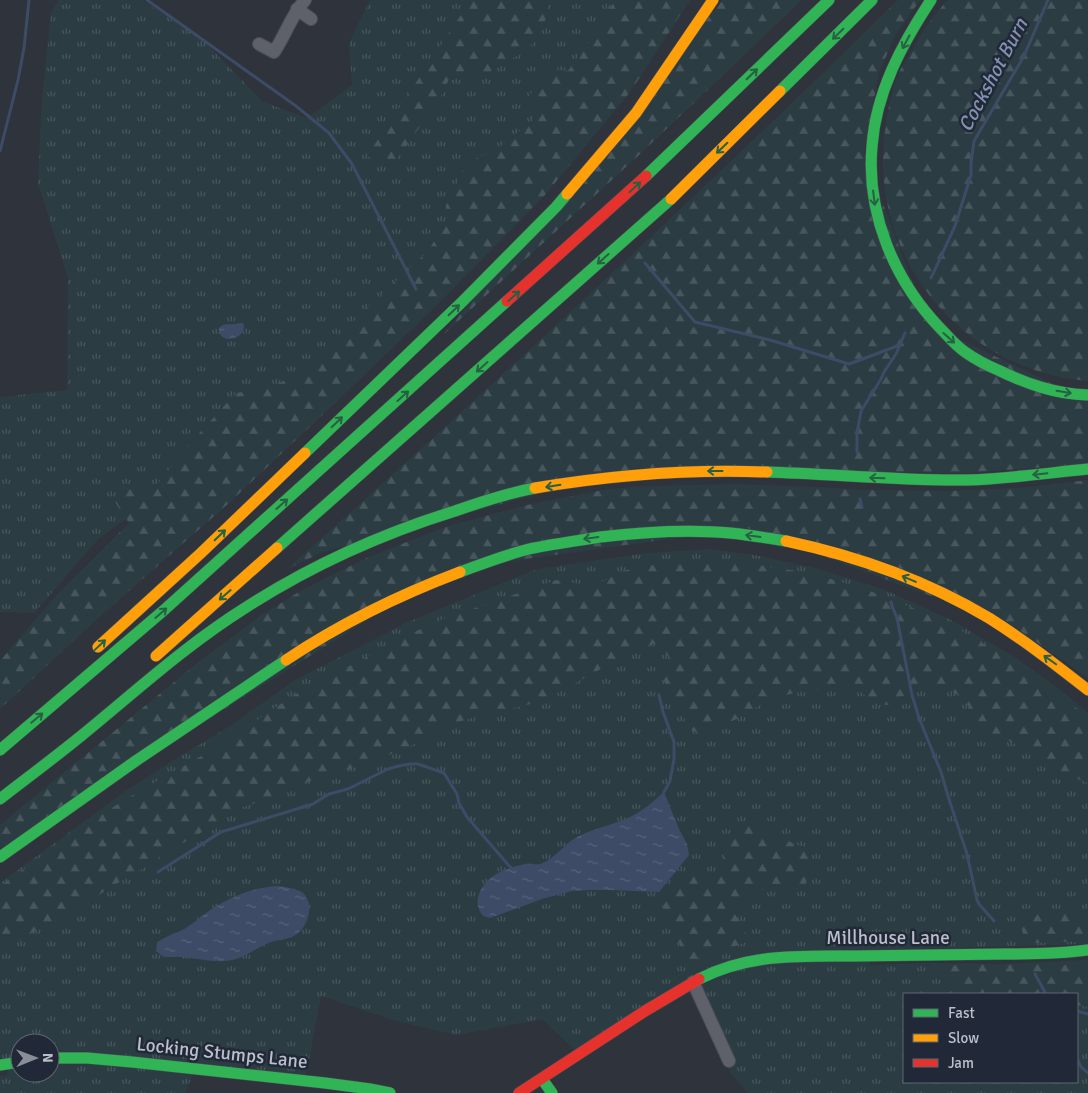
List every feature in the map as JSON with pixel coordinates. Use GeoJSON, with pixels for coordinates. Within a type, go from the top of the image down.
{"type":"FeatureCollection","features":[{"type":"Feature","properties":{"kind":"main road"},"geometry":{"type":"LineString","coordinates":[[94,652],[447,317],[556,207],[636,113],[713,0]]}},
{"type":"Feature","properties":{"kind":"main road"},"geometry":{"type":"LineString","coordinates":[[0,750],[171,604],[627,194],[829,0]]}},
{"type":"Feature","properties":{"kind":"main road"},"geometry":{"type":"LineString","coordinates":[[146,664],[665,204],[872,0]]}},
{"type":"Feature","properties":{"kind":"main road"},"geometry":{"type":"LineString","coordinates":[[931,0],[902,49],[886,85],[876,116],[872,145],[872,176],[875,206],[884,241],[898,272],[916,301],[935,325],[964,351],[992,368],[1040,388],[1088,395]]}},
{"type":"Feature","properties":{"kind":"main road"},"geometry":{"type":"LineString","coordinates":[[0,799],[79,737],[156,672],[220,624],[264,596],[313,568],[364,545],[412,525],[466,507],[525,491],[642,474],[740,471],[865,478],[956,480],[990,479],[1088,468]]}},
{"type":"Feature","properties":{"kind":"main road"},"geometry":{"type":"LineString","coordinates":[[0,857],[186,726],[310,645],[359,616],[450,576],[520,552],[564,542],[626,534],[673,531],[729,533],[778,540],[828,551],[886,569],[953,598],[998,624],[1056,664],[1088,690]]}},
{"type":"Feature","properties":{"kind":"main road"},"geometry":{"type":"LineString","coordinates":[[0,737],[29,711]]}},
{"type":"Feature","properties":{"kind":"main road"},"geometry":{"type":"LineString","coordinates":[[0,788],[36,757]]}},
{"type":"Feature","properties":{"kind":"main road","name":"Millhouse Lane"},"geometry":{"type":"LineString","coordinates":[[693,982],[715,971],[766,958],[1059,953],[1088,950]]}},
{"type":"Feature","properties":{"kind":"main road"},"geometry":{"type":"LineString","coordinates":[[519,1093],[693,982]]}},
{"type":"Feature","properties":{"kind":"main road","name":"Locking Stumps Lane"},"geometry":{"type":"LineString","coordinates":[[60,1058],[87,1058],[324,1088],[370,1089],[390,1093]]}},
{"type":"Feature","properties":{"kind":"main road"},"geometry":{"type":"LineString","coordinates":[[542,1079],[552,1093]]}},
{"type":"Feature","properties":{"kind":"street"},"geometry":{"type":"LineString","coordinates":[[259,44],[274,52],[301,5],[311,19]]}},
{"type":"Feature","properties":{"kind":"street"},"geometry":{"type":"LineString","coordinates":[[693,982],[729,1061]]}},
{"type":"Feature","properties":{"kind":"green space"},"geometry":{"type":"Polygon","coordinates":[[[59,0],[142,0],[203,40],[263,102],[307,118],[352,85],[349,43],[370,0],[643,0],[448,247],[162,494],[99,538],[34,613],[0,612],[0,397],[67,390],[68,278],[38,183],[42,98],[51,13],[59,0]]]}},
{"type":"Feature","properties":{"kind":"green space"},"geometry":{"type":"Polygon","coordinates":[[[471,0],[549,0],[546,18],[539,36],[527,50],[490,72],[466,78],[457,74],[449,79],[440,98],[392,166],[367,156],[471,0]]]}},
{"type":"Feature","properties":{"kind":"green space"},"geometry":{"type":"Polygon","coordinates":[[[615,0],[690,0],[631,91],[545,195],[437,305],[332,406],[229,503],[97,619],[0,709],[0,661],[55,597],[129,523],[113,499],[127,485],[149,494],[194,439],[236,393],[272,387],[298,373],[429,250],[446,220],[446,205],[455,193],[458,176],[475,159],[497,149],[532,121],[535,113],[529,97],[538,81],[551,69],[568,71],[615,0]]]}},
{"type":"Feature","properties":{"kind":"green space"},"geometry":{"type":"Polygon","coordinates":[[[723,0],[802,0],[639,155],[443,335],[723,0]]]}},
{"type":"Feature","properties":{"kind":"green space"},"geometry":{"type":"Polygon","coordinates":[[[898,0],[920,0],[896,34],[879,72],[864,153],[928,324],[1088,401],[1088,464],[965,473],[635,468],[323,552],[287,569],[596,288],[898,0]]]}},
{"type":"Feature","properties":{"kind":"green space"},"geometry":{"type":"Polygon","coordinates":[[[948,0],[1088,0],[1088,381],[1042,373],[1001,355],[964,331],[933,300],[909,263],[892,222],[884,178],[885,131],[890,101],[902,66],[929,23],[948,0]]]}},
{"type":"Feature","properties":{"kind":"green space"},"geometry":{"type":"Polygon","coordinates":[[[1088,480],[1088,678],[1015,627],[747,528],[448,570],[0,849],[0,825],[196,664],[262,615],[297,593],[371,556],[448,526],[527,505],[608,489],[649,486],[734,484],[862,490],[946,491],[1019,488],[1088,480]]]}},
{"type":"Feature","properties":{"kind":"green space"},"geometry":{"type":"Polygon","coordinates":[[[711,549],[760,556],[819,569],[885,590],[951,620],[1016,658],[1058,688],[1088,713],[1088,944],[867,950],[870,965],[928,963],[1001,964],[1088,960],[1088,1093],[748,1093],[731,1073],[701,1011],[683,983],[575,1050],[542,1019],[456,1035],[393,1020],[321,996],[306,1075],[197,1065],[185,1093],[0,1093],[0,1076],[7,1075],[10,1062],[10,1083],[60,1083],[60,1033],[10,1033],[10,1058],[0,1059],[0,883],[123,793],[232,725],[295,680],[408,622],[537,569],[647,553],[711,549]]]}},
{"type":"Feature","properties":{"kind":"green space"},"geometry":{"type":"Polygon","coordinates":[[[691,561],[747,563],[815,574],[882,595],[946,622],[998,652],[1051,688],[1088,717],[1088,783],[1046,766],[1026,749],[1002,738],[977,723],[965,700],[947,688],[928,686],[903,696],[893,706],[876,703],[852,686],[799,692],[772,698],[703,736],[690,729],[663,679],[669,658],[659,641],[599,670],[550,697],[524,706],[484,714],[449,725],[419,742],[370,763],[310,781],[282,794],[235,810],[193,838],[167,851],[149,865],[109,888],[76,911],[48,924],[0,951],[0,886],[124,800],[212,750],[296,694],[432,623],[556,580],[586,585],[603,581],[633,567],[691,561]]]}},
{"type":"Feature","properties":{"kind":"green space"},"geometry":{"type":"Polygon","coordinates":[[[741,822],[813,851],[805,888],[771,885],[731,907],[750,941],[687,962],[659,896],[695,874],[717,873],[741,822]]]}},
{"type":"Feature","properties":{"kind":"green space"},"geometry":{"type":"Polygon","coordinates":[[[1088,908],[1088,941],[1030,943],[1021,928],[1038,914],[1088,908]]]}},
{"type":"Feature","properties":{"kind":"green space"},"geometry":{"type":"Polygon","coordinates":[[[988,964],[1088,965],[1088,1007],[1078,1005],[1078,993],[962,993],[939,973],[939,966],[988,964]]]}},
{"type":"Feature","properties":{"kind":"water"},"geometry":{"type":"Polygon","coordinates":[[[243,323],[244,327],[243,331],[236,337],[227,339],[220,334],[219,329],[222,326],[243,323]]]}},
{"type":"Feature","properties":{"kind":"water"},"geometry":{"type":"Polygon","coordinates":[[[664,792],[687,844],[689,855],[659,892],[572,891],[542,899],[490,918],[481,913],[478,905],[479,896],[483,887],[493,876],[516,866],[545,862],[577,837],[635,815],[664,792]]]}},
{"type":"Feature","properties":{"kind":"water"},"geometry":{"type":"Polygon","coordinates":[[[277,886],[300,891],[308,900],[309,912],[305,925],[294,936],[271,942],[241,957],[229,960],[216,961],[164,957],[156,951],[157,943],[187,927],[223,903],[248,891],[277,886]]]}},
{"type":"Feature","properties":{"kind":"waterway"},"geometry":{"type":"LineString","coordinates":[[0,151],[18,80],[24,48],[29,0]]}},
{"type":"Feature","properties":{"kind":"waterway"},"geometry":{"type":"LineString","coordinates":[[147,0],[296,106],[329,133],[352,164],[416,289]]}},
{"type":"Feature","properties":{"kind":"waterway","name":"Cockshot Burn"},"geometry":{"type":"LineString","coordinates":[[931,278],[955,226],[971,175],[974,141],[1024,56],[1048,0]]}},
{"type":"Feature","properties":{"kind":"waterway","name":"Cockshot Burn"},"geometry":{"type":"LineString","coordinates":[[645,263],[695,322],[770,340],[849,364],[900,345]]}},
{"type":"Feature","properties":{"kind":"waterway"},"geometry":{"type":"LineString","coordinates":[[857,452],[857,433],[861,411],[896,354],[905,333]]}},
{"type":"Feature","properties":{"kind":"waterway"},"geometry":{"type":"LineString","coordinates":[[860,499],[862,507]]}},
{"type":"Feature","properties":{"kind":"waterway"},"geometry":{"type":"LineString","coordinates":[[891,602],[897,618],[912,695],[919,718],[941,772],[967,854],[977,900],[994,921]]}},
{"type":"Feature","properties":{"kind":"waterway"},"geometry":{"type":"LineString","coordinates":[[659,695],[674,742],[674,759],[670,781],[664,792]]}},
{"type":"Feature","properties":{"kind":"waterway"},"geometry":{"type":"LineString","coordinates":[[158,872],[221,832],[313,804],[329,794],[348,789],[388,769],[410,764],[418,764],[444,773],[457,794],[459,803],[467,817],[511,868]]}},
{"type":"Feature","properties":{"kind":"waterway"},"geometry":{"type":"LineString","coordinates":[[1035,974],[1045,993]]}},
{"type":"Feature","properties":{"kind":"waterway"},"geometry":{"type":"LineString","coordinates":[[1078,1011],[1088,1014]]}},
{"type":"Feature","properties":{"kind":"waterway"},"geometry":{"type":"LineString","coordinates":[[1078,1060],[1081,1067],[1088,1073]]}},
{"type":"Feature","properties":{"kind":"traffic: fast"},"geometry":{"type":"LineString","coordinates":[[646,176],[829,0]]}},
{"type":"Feature","properties":{"kind":"traffic: fast"},"geometry":{"type":"LineString","coordinates":[[780,91],[872,0]]}},
{"type":"Feature","properties":{"kind":"traffic: fast"},"geometry":{"type":"LineString","coordinates":[[931,0],[910,34],[892,69],[874,126],[871,171],[874,196],[886,244],[909,289],[940,328],[965,352],[989,366],[1031,384],[1064,393],[1088,395]]}},
{"type":"Feature","properties":{"kind":"traffic: fast"},"geometry":{"type":"LineString","coordinates":[[305,453],[461,303],[567,194]]}},
{"type":"Feature","properties":{"kind":"traffic: fast"},"geometry":{"type":"LineString","coordinates":[[277,548],[671,199]]}},
{"type":"Feature","properties":{"kind":"traffic: fast"},"geometry":{"type":"LineString","coordinates":[[0,750],[163,611],[507,301]]}},
{"type":"Feature","properties":{"kind":"traffic: fast"},"geometry":{"type":"LineString","coordinates":[[767,472],[966,480],[1088,469]]}},
{"type":"Feature","properties":{"kind":"traffic: fast"},"geometry":{"type":"LineString","coordinates":[[0,799],[71,744],[202,637],[295,578],[347,552],[400,530],[485,501],[535,488]]}},
{"type":"Feature","properties":{"kind":"traffic: fast"},"geometry":{"type":"LineString","coordinates":[[460,572],[529,549],[616,535],[698,531],[730,533],[786,541]]}},
{"type":"Feature","properties":{"kind":"traffic: fast"},"geometry":{"type":"LineString","coordinates":[[0,857],[137,760],[286,660]]}},
{"type":"Feature","properties":{"kind":"traffic: fast"},"geometry":{"type":"LineString","coordinates":[[699,979],[737,964],[796,956],[1036,954],[1088,950]]}},
{"type":"Feature","properties":{"kind":"traffic: fast"},"geometry":{"type":"LineString","coordinates":[[60,1058],[132,1062],[325,1083],[390,1093]]}},
{"type":"Feature","properties":{"kind":"traffic: fast"},"geometry":{"type":"LineString","coordinates":[[0,1065],[10,1064]]}},
{"type":"Feature","properties":{"kind":"traffic: fast"},"geometry":{"type":"LineString","coordinates":[[542,1079],[552,1093]]}},
{"type":"Feature","properties":{"kind":"traffic: slow"},"geometry":{"type":"LineString","coordinates":[[567,194],[636,113],[713,0]]}},
{"type":"Feature","properties":{"kind":"traffic: slow"},"geometry":{"type":"LineString","coordinates":[[671,199],[780,91]]}},
{"type":"Feature","properties":{"kind":"traffic: slow"},"geometry":{"type":"LineString","coordinates":[[98,647],[201,553],[305,453]]}},
{"type":"Feature","properties":{"kind":"traffic: slow"},"geometry":{"type":"LineString","coordinates":[[535,488],[651,474],[709,471],[767,472]]}},
{"type":"Feature","properties":{"kind":"traffic: slow"},"geometry":{"type":"LineString","coordinates":[[786,541],[865,562],[941,592],[1002,626],[1088,690]]}},
{"type":"Feature","properties":{"kind":"traffic: slow"},"geometry":{"type":"LineString","coordinates":[[156,656],[277,548]]}},
{"type":"Feature","properties":{"kind":"traffic: slow"},"geometry":{"type":"LineString","coordinates":[[286,660],[327,634],[370,611],[460,572]]}},
{"type":"Feature","properties":{"kind":"traffic: jam"},"geometry":{"type":"LineString","coordinates":[[507,301],[646,176]]}},
{"type":"Feature","properties":{"kind":"traffic: jam"},"geometry":{"type":"LineString","coordinates":[[519,1093],[645,1011],[699,979]]}}]}
